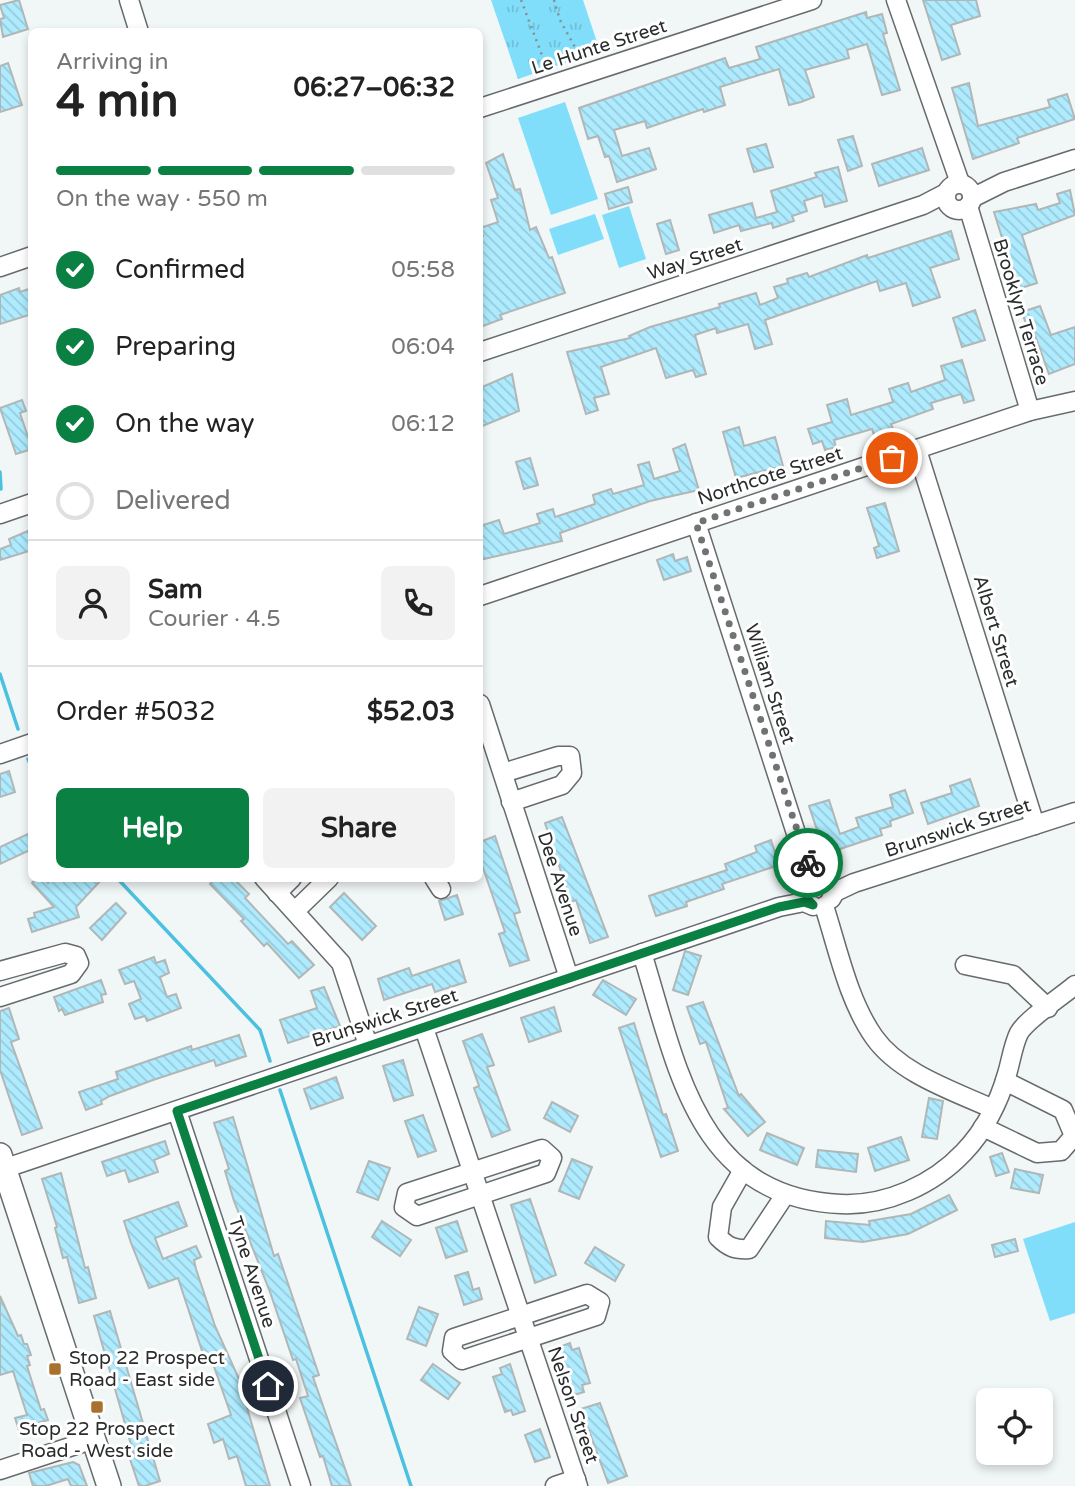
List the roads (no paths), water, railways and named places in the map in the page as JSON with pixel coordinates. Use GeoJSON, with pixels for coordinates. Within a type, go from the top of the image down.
{"type":"FeatureCollection","features":[{"type":"Feature","properties":{"kind":"main road"},"geometry":{"type":"LineString","coordinates":[[1,1165],[109,1486]]}},
{"type":"Feature","properties":{"kind":"street"},"geometry":{"type":"LineString","coordinates":[[129,0],[138,28]]}},
{"type":"Feature","properties":{"kind":"street","name":"Le Hunte Street"},"geometry":{"type":"LineString","coordinates":[[483,107],[812,0]]}},
{"type":"Feature","properties":{"kind":"street","name":"Brooklyn Terrace"},"geometry":{"type":"LineString","coordinates":[[895,1],[972,226],[1030,411]]}},
{"type":"Feature","properties":{"kind":"street","name":"Way Street"},"geometry":{"type":"LineString","coordinates":[[483,351],[923,205],[960,196],[1075,159]]}},
{"type":"Feature","properties":{"kind":"street"},"geometry":{"type":"LineString","coordinates":[[0,267],[28,257]]}},
{"type":"Feature","properties":{"kind":"street","name":"Northcote Street"},"geometry":{"type":"LineString","coordinates":[[483,595],[1030,411],[1075,401]]}},
{"type":"Feature","properties":{"kind":"street","name":"Albert Street"},"geometry":{"type":"LineString","coordinates":[[917,450],[1035,825]]}},
{"type":"Feature","properties":{"kind":"street"},"geometry":{"type":"LineString","coordinates":[[0,514],[28,504]]}},
{"type":"Feature","properties":{"kind":"street","name":"William Street"},"geometry":{"type":"LineString","coordinates":[[696,523],[804,858],[859,1012],[875,1039],[916,1073],[993,1109]]}},
{"type":"Feature","properties":{"kind":"street","name":"Dee Avenue"},"geometry":{"type":"LineString","coordinates":[[483,713],[569,978]]}},
{"type":"Feature","properties":{"kind":"street"},"geometry":{"type":"LineString","coordinates":[[0,754],[28,744]]}},
{"type":"Feature","properties":{"kind":"street"},"geometry":{"type":"LineString","coordinates":[[503,773],[558,756],[570,756],[572,773],[562,785],[511,802]]}},
{"type":"Feature","properties":{"kind":"street","name":"Brunswick Street"},"geometry":{"type":"LineString","coordinates":[[1,1165],[177,1111],[779,907],[804,902],[819,894],[1075,812]]}},
{"type":"Feature","properties":{"kind":"street"},"geometry":{"type":"LineString","coordinates":[[267,882],[341,963],[368,1045]]}},
{"type":"Feature","properties":{"kind":"street"},"geometry":{"type":"LineString","coordinates":[[277,893],[288,882]]}},
{"type":"Feature","properties":{"kind":"street"},"geometry":{"type":"LineString","coordinates":[[295,911],[325,882]]}},
{"type":"Feature","properties":{"kind":"street"},"geometry":{"type":"LineString","coordinates":[[0,971],[65,953],[72,953],[78,959],[77,969],[71,974],[0,997]]}},
{"type":"Feature","properties":{"kind":"street"},"geometry":{"type":"LineString","coordinates":[[642,953],[687,1094],[708,1133],[725,1156],[743,1170],[785,1195],[813,1203],[857,1205],[904,1194],[943,1172],[965,1151],[993,1109],[1005,1081],[1019,1032],[1075,985]]}},
{"type":"Feature","properties":{"kind":"street"},"geometry":{"type":"LineString","coordinates":[[965,965],[1013,975],[1048,1008]]}},
{"type":"Feature","properties":{"kind":"street","name":"Nelson Street"},"geometry":{"type":"LineString","coordinates":[[424,1028],[577,1483]]}},
{"type":"Feature","properties":{"kind":"street"},"geometry":{"type":"LineString","coordinates":[[983,1127],[1037,1153],[1061,1150],[1074,1136],[1063,1110],[1005,1081]]}},
{"type":"Feature","properties":{"kind":"street","name":"Tyne Avenue"},"geometry":{"type":"LineString","coordinates":[[177,1111],[302,1486]]}},
{"type":"Feature","properties":{"kind":"street"},"geometry":{"type":"LineString","coordinates":[[542,1149],[552,1158],[546,1173],[480,1195],[417,1216],[404,1207],[408,1194],[472,1172],[542,1149]]}},
{"type":"Feature","properties":{"kind":"street"},"geometry":{"type":"LineString","coordinates":[[743,1170],[720,1217],[718,1237],[726,1245],[736,1250],[749,1249],[785,1195]]}},
{"type":"Feature","properties":{"kind":"street","name":"Nelson Street"},"geometry":{"type":"LineString","coordinates":[[587,1294],[600,1302],[596,1316],[528,1338],[462,1360],[452,1351],[454,1338],[587,1294]]}},
{"type":"Feature","properties":{"kind":"street"},"geometry":{"type":"LineString","coordinates":[[0,1470],[94,1439]]}},
{"type":"Feature","properties":{"kind":"street"},"geometry":{"type":"LineString","coordinates":[[555,1486],[577,1483]]}},
{"type":"Feature","properties":{"kind":"waterway"},"geometry":{"type":"LineString","coordinates":[[0,472],[1,489]]}},
{"type":"Feature","properties":{"kind":"waterway"},"geometry":{"type":"LineString","coordinates":[[0,674],[18,729]]}},
{"type":"Feature","properties":{"kind":"waterway"},"geometry":{"type":"LineString","coordinates":[[121,882],[260,1030],[270,1061]]}},
{"type":"Feature","properties":{"kind":"waterway"},"geometry":{"type":"LineString","coordinates":[[280,1090],[411,1486]]}},
{"type":"Feature","properties":{"kind":"place","name":"Stop 22 Prospect Road - East side"},"geometry":{"type":"Point","coordinates":[55,1369]}},
{"type":"Feature","properties":{"kind":"place","name":"Stop 22 Prospect Road - West side"},"geometry":{"type":"Point","coordinates":[97,1407]}}]}
